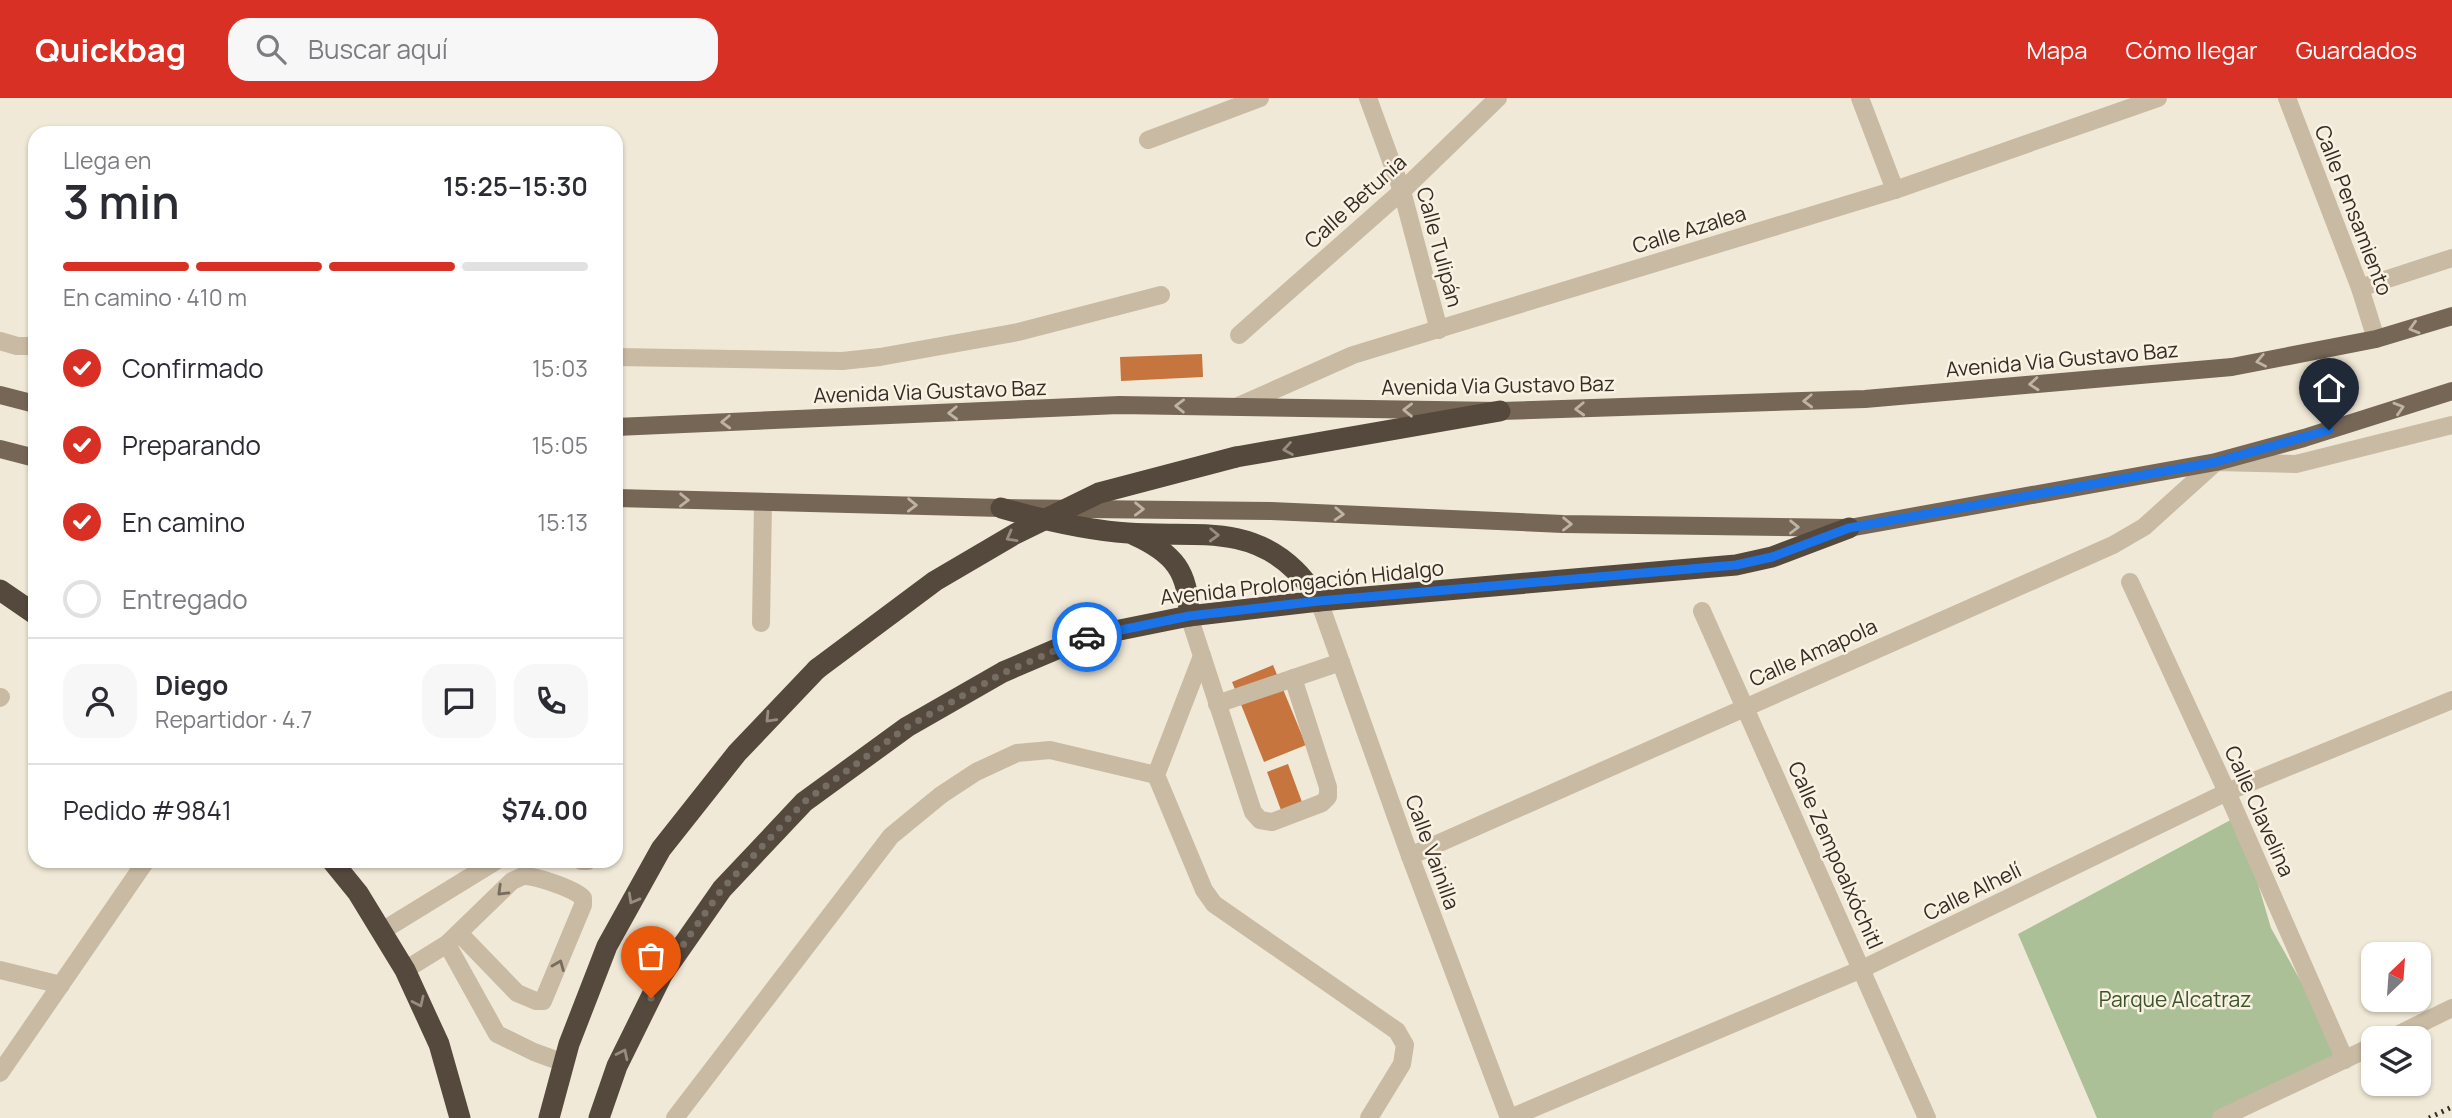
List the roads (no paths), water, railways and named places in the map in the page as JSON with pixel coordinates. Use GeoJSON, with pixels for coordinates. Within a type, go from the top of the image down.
{"type":"FeatureCollection","features":[{"type":"Feature","properties":{"kind":"highway"},"geometry":{"type":"LineString","coordinates":[[549,1118],[564,1063],[607,946],[661,849],[737,753],[817,669],[935,581],[1015,534],[1099,493],[1236,457],[1500,411]]}},
{"type":"Feature","properties":{"kind":"highway"},"geometry":{"type":"LineString","coordinates":[[1001,508],[1061,525],[1128,533],[1243,538],[1282,557],[1299,573],[1319,601]]}},
{"type":"Feature","properties":{"kind":"highway","name":"Avenida Prolongación Hidalgo"},"geometry":{"type":"LineString","coordinates":[[599,1118],[617,1066],[662,975],[722,889],[804,802],[907,727],[1003,673],[1085,637],[1189,616],[1319,601],[1736,565],[1772,557],[1849,528]]}},
{"type":"Feature","properties":{"kind":"highway"},"geometry":{"type":"LineString","coordinates":[[1128,533],[1165,552],[1175,563],[1184,577],[1189,596],[1189,616]]}},
{"type":"Feature","properties":{"kind":"highway"},"geometry":{"type":"LineString","coordinates":[[0,590],[28,609]]}},
{"type":"Feature","properties":{"kind":"highway"},"geometry":{"type":"LineString","coordinates":[[338,868],[358,893],[405,970],[439,1044],[460,1118]]}},
{"type":"Feature","properties":{"kind":"main road","name":"Avenida Via Gustavo Baz"},"geometry":{"type":"LineString","coordinates":[[623,427],[1119,405],[1500,411],[1878,398],[2232,367],[2376,340],[2452,316]]}},
{"type":"Feature","properties":{"kind":"main road"},"geometry":{"type":"LineString","coordinates":[[623,498],[1001,508],[1271,511],[1563,524],[1849,528],[2216,462],[2304,438],[2452,391]]}},
{"type":"Feature","properties":{"kind":"main road"},"geometry":{"type":"LineString","coordinates":[[0,396],[28,402]]}},
{"type":"Feature","properties":{"kind":"main road"},"geometry":{"type":"LineString","coordinates":[[1,454],[28,457]]}},
{"type":"Feature","properties":{"kind":"street"},"geometry":{"type":"LineString","coordinates":[[1148,140],[1260,98]]}},
{"type":"Feature","properties":{"kind":"street","name":"Calle Tulipán"},"geometry":{"type":"LineString","coordinates":[[1368,98],[1402,191],[1439,330]]}},
{"type":"Feature","properties":{"kind":"street","name":"Calle Betunia"},"geometry":{"type":"LineString","coordinates":[[1239,335],[1402,191],[1498,98]]}},
{"type":"Feature","properties":{"kind":"street"},"geometry":{"type":"LineString","coordinates":[[1860,98],[1895,190]]}},
{"type":"Feature","properties":{"kind":"street","name":"Calle Azalea"},"geometry":{"type":"LineString","coordinates":[[1236,407],[1353,355],[1895,190],[2158,98]]}},
{"type":"Feature","properties":{"kind":"street","name":"Calle Pensamiento"},"geometry":{"type":"LineString","coordinates":[[2287,98],[2360,288],[2376,340]]}},
{"type":"Feature","properties":{"kind":"street"},"geometry":{"type":"LineString","coordinates":[[2360,288],[2452,258]]}},
{"type":"Feature","properties":{"kind":"street"},"geometry":{"type":"LineString","coordinates":[[623,357],[842,361],[880,357],[1018,332],[1161,295]]}},
{"type":"Feature","properties":{"kind":"street"},"geometry":{"type":"LineString","coordinates":[[0,341],[28,346]]}},
{"type":"Feature","properties":{"kind":"street"},"geometry":{"type":"LineString","coordinates":[[2216,462],[2296,464],[2452,425]]}},
{"type":"Feature","properties":{"kind":"street","name":"Calle Amapola"},"geometry":{"type":"LineString","coordinates":[[1410,856],[2113,545],[2144,527],[2216,462]]}},
{"type":"Feature","properties":{"kind":"street"},"geometry":{"type":"LineString","coordinates":[[761,623],[763,502]]}},
{"type":"Feature","properties":{"kind":"street","name":"Calle Clavelina"},"geometry":{"type":"LineString","coordinates":[[2130,582],[2346,1060]]}},
{"type":"Feature","properties":{"kind":"street","name":"Calle Vainilla"},"geometry":{"type":"LineString","coordinates":[[1319,601],[1410,856],[1509,1118]]}},
{"type":"Feature","properties":{"kind":"street","name":"Calle Zempoalxóchitl"},"geometry":{"type":"LineString","coordinates":[[1702,611],[1927,1118]]}},
{"type":"Feature","properties":{"kind":"street"},"geometry":{"type":"LineString","coordinates":[[1189,616],[1253,811],[1260,820],[1272,822],[1322,803],[1328,797],[1328,787],[1293,678]]}},
{"type":"Feature","properties":{"kind":"street"},"geometry":{"type":"LineString","coordinates":[[1202,656],[1156,775],[1204,890],[1214,904],[1397,1031],[1405,1045],[1402,1064],[1368,1118]]}},
{"type":"Feature","properties":{"kind":"street"},"geometry":{"type":"LineString","coordinates":[[1217,704],[1341,662]]}},
{"type":"Feature","properties":{"kind":"street","name":"Calle Alhelí"},"geometry":{"type":"LineString","coordinates":[[1509,1118],[1862,969],[2227,792],[2452,700]]}},
{"type":"Feature","properties":{"kind":"street"},"geometry":{"type":"LineString","coordinates":[[675,1118],[891,836],[941,795],[976,772],[1017,754],[1050,750],[1156,775]]}},
{"type":"Feature","properties":{"kind":"street"},"geometry":{"type":"LineString","coordinates":[[0,1073],[141,868]]}},
{"type":"Feature","properties":{"kind":"street"},"geometry":{"type":"LineString","coordinates":[[382,931],[485,868]]}},
{"type":"Feature","properties":{"kind":"street"},"geometry":{"type":"LineString","coordinates":[[405,970],[453,938],[512,881],[521,876],[578,892],[583,898],[583,905],[543,1002],[517,993],[453,938]]}},
{"type":"Feature","properties":{"kind":"street"},"geometry":{"type":"LineString","coordinates":[[453,938],[497,1034],[564,1063]]}},
{"type":"Feature","properties":{"kind":"street"},"geometry":{"type":"LineString","coordinates":[[0,970],[61,985]]}},
{"type":"Feature","properties":{"kind":"street"},"geometry":{"type":"LineString","coordinates":[[2414,1026],[2452,1007]]}},
{"type":"Feature","properties":{"kind":"street"},"geometry":{"type":"LineString","coordinates":[[2221,1118],[2361,1052]]}},
{"type":"Feature","properties":{"kind":"railway"},"geometry":{"type":"LineString","coordinates":[[2429,1118],[2452,1107]]}},
{"type":"Feature","properties":{"kind":"park label","name":"Parque Alcatraz"},"geometry":{"type":"Point","coordinates":[2175,999]}}]}
